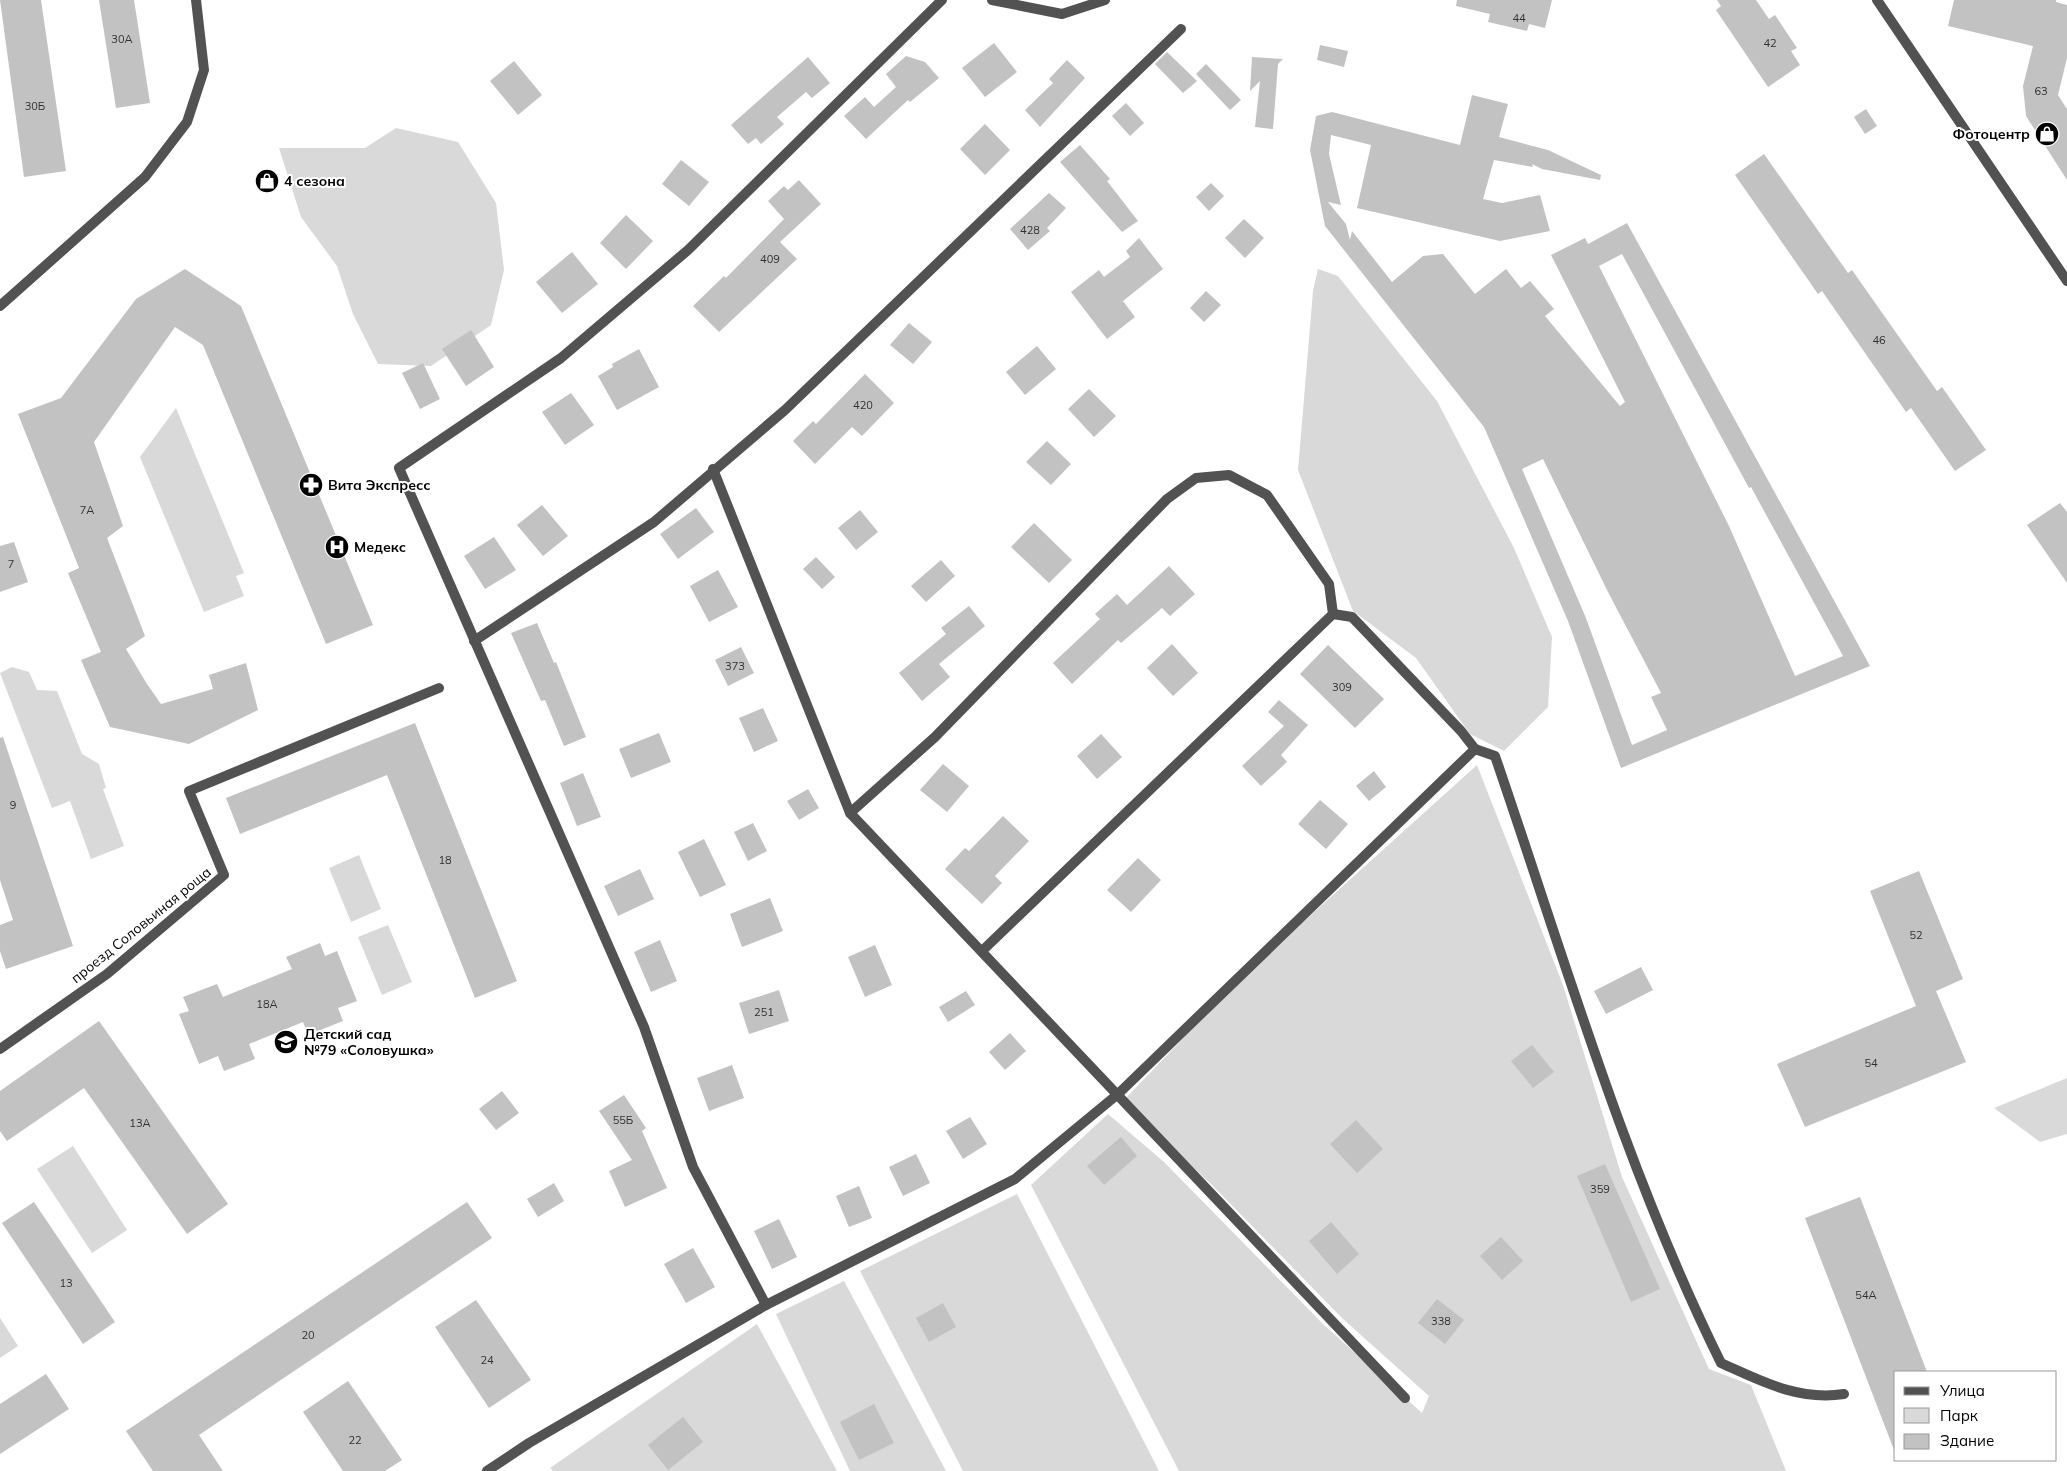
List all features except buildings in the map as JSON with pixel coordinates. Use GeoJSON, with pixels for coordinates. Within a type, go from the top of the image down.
{"type":"FeatureCollection","features":[{"type":"Feature","properties":{"kind":"street"},"geometry":{"type":"LineString","coordinates":[[0,306],[145,177],[187,122],[204,70],[196,0]]}},
{"type":"Feature","properties":{"kind":"street"},"geometry":{"type":"LineString","coordinates":[[766,1305],[693,1167],[644,1027],[399,468],[561,358],[680,256],[942,0]]}},
{"type":"Feature","properties":{"kind":"street"},"geometry":{"type":"LineString","coordinates":[[992,0],[1062,14],[1105,0]]}},
{"type":"Feature","properties":{"kind":"street"},"geometry":{"type":"LineString","coordinates":[[1877,0],[2067,281]]}},
{"type":"Feature","properties":{"kind":"street"},"geometry":{"type":"LineString","coordinates":[[474,641],[654,522],[713,469],[785,410],[1181,29]]}},
{"type":"Feature","properties":{"kind":"street"},"geometry":{"type":"LineString","coordinates":[[713,469],[850,814],[1405,1398]]}},
{"type":"Feature","properties":{"kind":"street"},"geometry":{"type":"LineString","coordinates":[[850,814],[935,737],[1166,499],[1196,478],[1229,475],[1267,495],[1329,584],[1333,614]]}},
{"type":"Feature","properties":{"kind":"street"},"geometry":{"type":"LineString","coordinates":[[1333,614],[1352,617],[1462,731],[1475,749],[1495,756],[1636,1174],[1691,1303],[1721,1363],[1783,1390],[1830,1396],[1844,1394]]}},
{"type":"Feature","properties":{"kind":"street"},"geometry":{"type":"LineString","coordinates":[[982,952],[1333,614]]}},
{"type":"Feature","properties":{"kind":"street","name":"проезд Соловьиная роща"},"geometry":{"type":"LineString","coordinates":[[0,1049],[107,974],[224,875],[189,791],[439,688]]}},
{"type":"Feature","properties":{"kind":"street"},"geometry":{"type":"LineString","coordinates":[[487,1471],[529,1443],[766,1305],[1015,1179],[1118,1094],[1475,749]]}},
{"type":"Feature","properties":{"kind":"green space"},"geometry":{"type":"Polygon","coordinates":[[[396,128],[458,142],[496,203],[504,270],[491,325],[431,366],[378,364],[353,314],[337,266],[301,217],[279,148],[365,148],[396,128]]]}},
{"type":"Feature","properties":{"kind":"green space"},"geometry":{"type":"Polygon","coordinates":[[[1318,269],[1338,276],[1437,401],[1514,548],[1552,637],[1548,707],[1504,751],[1470,734],[1416,658],[1353,611],[1298,470],[1313,291],[1318,269]]]}},
{"type":"Feature","properties":{"kind":"green space"},"geometry":{"type":"Polygon","coordinates":[[[176,408],[244,573],[236,576],[244,596],[204,612],[140,457],[176,408]]]}},
{"type":"Feature","properties":{"kind":"green space"},"geometry":{"type":"Polygon","coordinates":[[[12,667],[29,672],[37,690],[57,691],[82,754],[99,764],[106,788],[103,789],[124,846],[91,859],[70,801],[52,808],[0,673],[12,667]]]}},
{"type":"Feature","properties":{"kind":"green space"},"geometry":{"type":"Polygon","coordinates":[[[1477,765],[1563,985],[1622,1177],[1709,1369],[1751,1385],[1786,1471],[1179,1471],[1031,1185],[1108,1114],[1164,1162],[1323,1324],[1422,1413],[1429,1396],[1343,1319],[1211,1184],[1122,1102],[1241,978],[1477,765]]]}},
{"type":"Feature","properties":{"kind":"green space"},"geometry":{"type":"Polygon","coordinates":[[[359,855],[381,909],[351,922],[329,868],[359,855]]]}},
{"type":"Feature","properties":{"kind":"green space"},"geometry":{"type":"Polygon","coordinates":[[[388,925],[412,982],[382,995],[358,937],[388,925]]]}},
{"type":"Feature","properties":{"kind":"green space"},"geometry":{"type":"Polygon","coordinates":[[[2067,1078],[2067,1134],[2040,1142],[1994,1108],[2067,1078]]]}},
{"type":"Feature","properties":{"kind":"green space"},"geometry":{"type":"Polygon","coordinates":[[[73,1146],[127,1230],[92,1253],[37,1169],[73,1146]]]}},
{"type":"Feature","properties":{"kind":"green space"},"geometry":{"type":"Polygon","coordinates":[[[1017,1194],[1159,1471],[963,1471],[860,1271],[1017,1194]]]}},
{"type":"Feature","properties":{"kind":"green space"},"geometry":{"type":"Polygon","coordinates":[[[844,1281],[946,1471],[850,1471],[776,1314],[844,1281]]]}},
{"type":"Feature","properties":{"kind":"green space"},"geometry":{"type":"Polygon","coordinates":[[[0,1318],[18,1346],[0,1358],[0,1318]]]}},
{"type":"Feature","properties":{"kind":"green space"},"geometry":{"type":"Polygon","coordinates":[[[757,1324],[837,1471],[553,1471],[550,1468],[757,1324]]]}},
{"type":"Feature","properties":{"kind":"place","name":"Фотоцентр"},"geometry":{"type":"Point","coordinates":[2047,134]}},
{"type":"Feature","properties":{"kind":"place","name":"4 сезона"},"geometry":{"type":"Point","coordinates":[267,181]}},
{"type":"Feature","properties":{"kind":"place","name":"Вита Экспресс"},"geometry":{"type":"Point","coordinates":[311,485]}},
{"type":"Feature","properties":{"kind":"place","name":"Медекс"},"geometry":{"type":"Point","coordinates":[337,547]}},
{"type":"Feature","properties":{"kind":"place","name":"Детский сад №79 «Соловушка»"},"geometry":{"type":"Point","coordinates":[286,1042]}}]}
